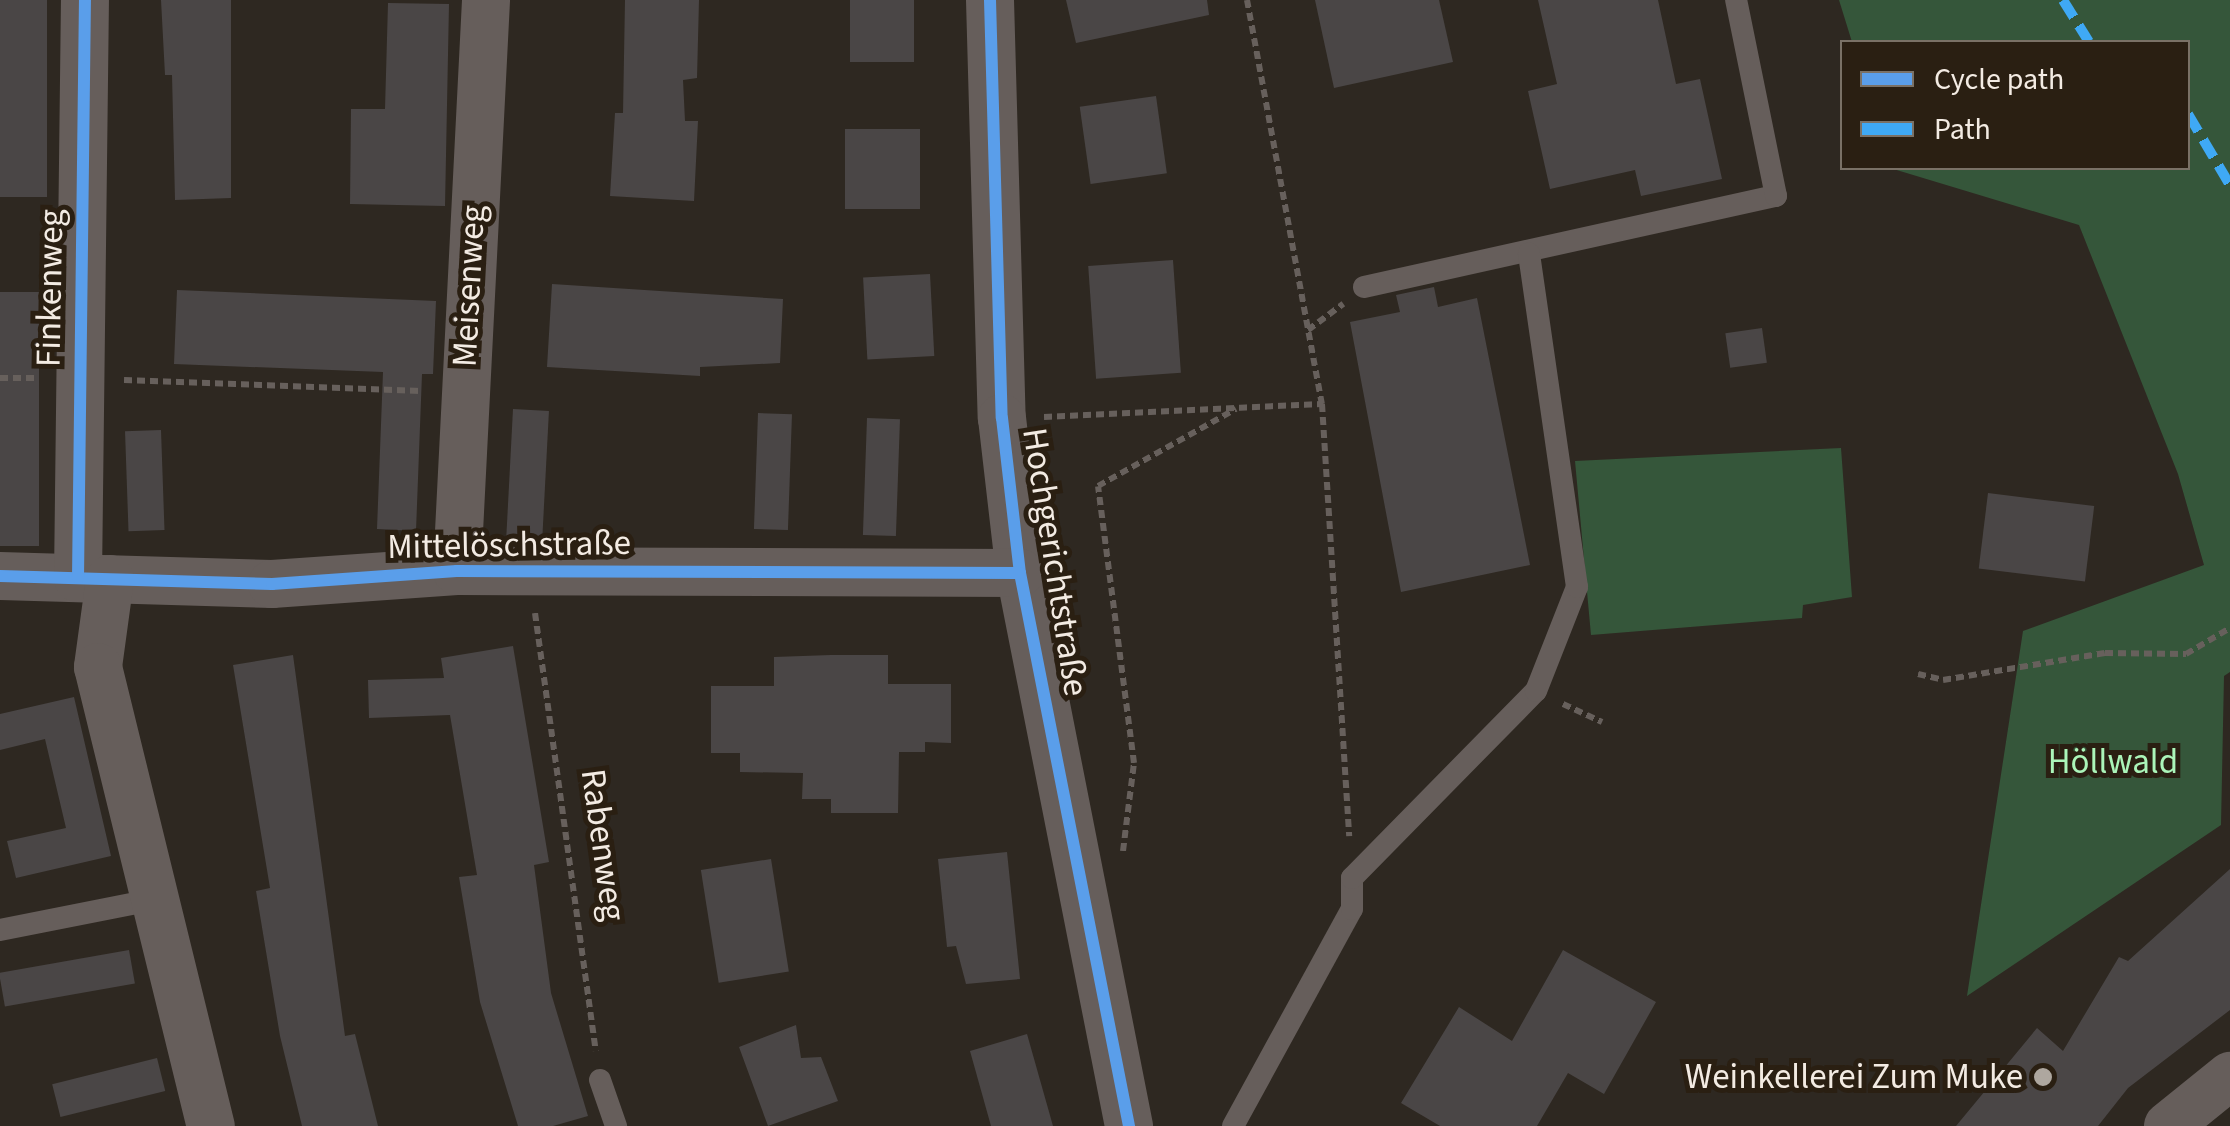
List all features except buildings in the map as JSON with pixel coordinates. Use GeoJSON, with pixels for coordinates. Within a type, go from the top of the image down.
{"type":"FeatureCollection","features":[{"type":"Feature","properties":{"kind":"street","name":"Finkenweg"},"geometry":{"type":"LineString","coordinates":[[85,0],[79,379],[98,667],[212,1126]]}},
{"type":"Feature","properties":{"kind":"street","name":"Meisenweg"},"geometry":{"type":"LineString","coordinates":[[457,571],[462,393],[486,0]]}},
{"type":"Feature","properties":{"kind":"street","name":"Hochgerichtstraße"},"geometry":{"type":"LineString","coordinates":[[990,0],[1002,418],[1020,573],[1129,1126]]}},
{"type":"Feature","properties":{"kind":"street","name":"Mittelöschstraße"},"geometry":{"type":"LineString","coordinates":[[0,576],[272,584],[457,571],[1020,573]]}},
{"type":"Feature","properties":{"kind":"street"},"geometry":{"type":"LineString","coordinates":[[2168,1126],[2230,1076]]}},
{"type":"Feature","properties":{"kind":"lane"},"geometry":{"type":"LineString","coordinates":[[1364,287],[1776,196],[1736,0]]}},
{"type":"Feature","properties":{"kind":"lane"},"geometry":{"type":"LineString","coordinates":[[1233,1126],[1352,910],[1352,878],[1536,692],[1576,587],[1528,253]]}},
{"type":"Feature","properties":{"kind":"lane"},"geometry":{"type":"LineString","coordinates":[[0,930],[156,898]]}},
{"type":"Feature","properties":{"kind":"lane"},"geometry":{"type":"LineString","coordinates":[[600,1080],[616,1126]]}},
{"type":"Feature","properties":{"kind":"path"},"geometry":{"type":"LineString","coordinates":[[1247,0],[1322,404],[1352,878]]}},
{"type":"Feature","properties":{"kind":"path"},"geometry":{"type":"LineString","coordinates":[[0,378],[462,393]]}},
{"type":"Feature","properties":{"kind":"path"},"geometry":{"type":"LineString","coordinates":[[1002,418],[1322,404]]}},
{"type":"Feature","properties":{"kind":"path"},"geometry":{"type":"LineString","coordinates":[[1122,860],[1134,763],[1098,486],[1236,409]]}},
{"type":"Feature","properties":{"kind":"path"},"geometry":{"type":"LineString","coordinates":[[1918,674],[1943,680],[2104,653],[2186,654],[2230,628]]}},
{"type":"Feature","properties":{"kind":"path"},"geometry":{"type":"LineString","coordinates":[[1536,692],[1602,722]]}},
{"type":"Feature","properties":{"kind":"green space","name":"Höllwald"},"geometry":{"type":"Polygon","coordinates":[[[1839,0],[2230,0],[2230,672],[2224,676],[2221,825],[1967,996],[2023,631],[2204,565],[2178,474],[2079,225],[1897,170],[2190,170],[2190,40],[1851,40],[1839,0]]]}},
{"type":"Feature","properties":{"kind":"green space"},"geometry":{"type":"Polygon","coordinates":[[[1841,448],[1852,597],[1803,605],[1802,618],[1591,635],[1575,461],[1841,448]]]}},
{"type":"Feature","properties":{"kind":"marked path"},"geometry":{"type":"LineString","coordinates":[[2063,0],[2088,40]]}},
{"type":"Feature","properties":{"kind":"marked path"},"geometry":{"type":"LineString","coordinates":[[2190,117],[2230,185]]}},
{"type":"Feature","properties":{"kind":"cycle path"},"geometry":{"type":"LineString","coordinates":[[78,578],[85,0]]}},
{"type":"Feature","properties":{"kind":"cycle path"},"geometry":{"type":"LineString","coordinates":[[990,0],[1002,418],[1020,573],[1129,1126]]}},
{"type":"Feature","properties":{"kind":"cycle path"},"geometry":{"type":"LineString","coordinates":[[0,576],[272,584],[457,571],[1020,573]]}},
{"type":"Feature","properties":{"kind":"place","name":"Weinkellerei Zum Muke"},"geometry":{"type":"Point","coordinates":[2043,1077]}}]}
